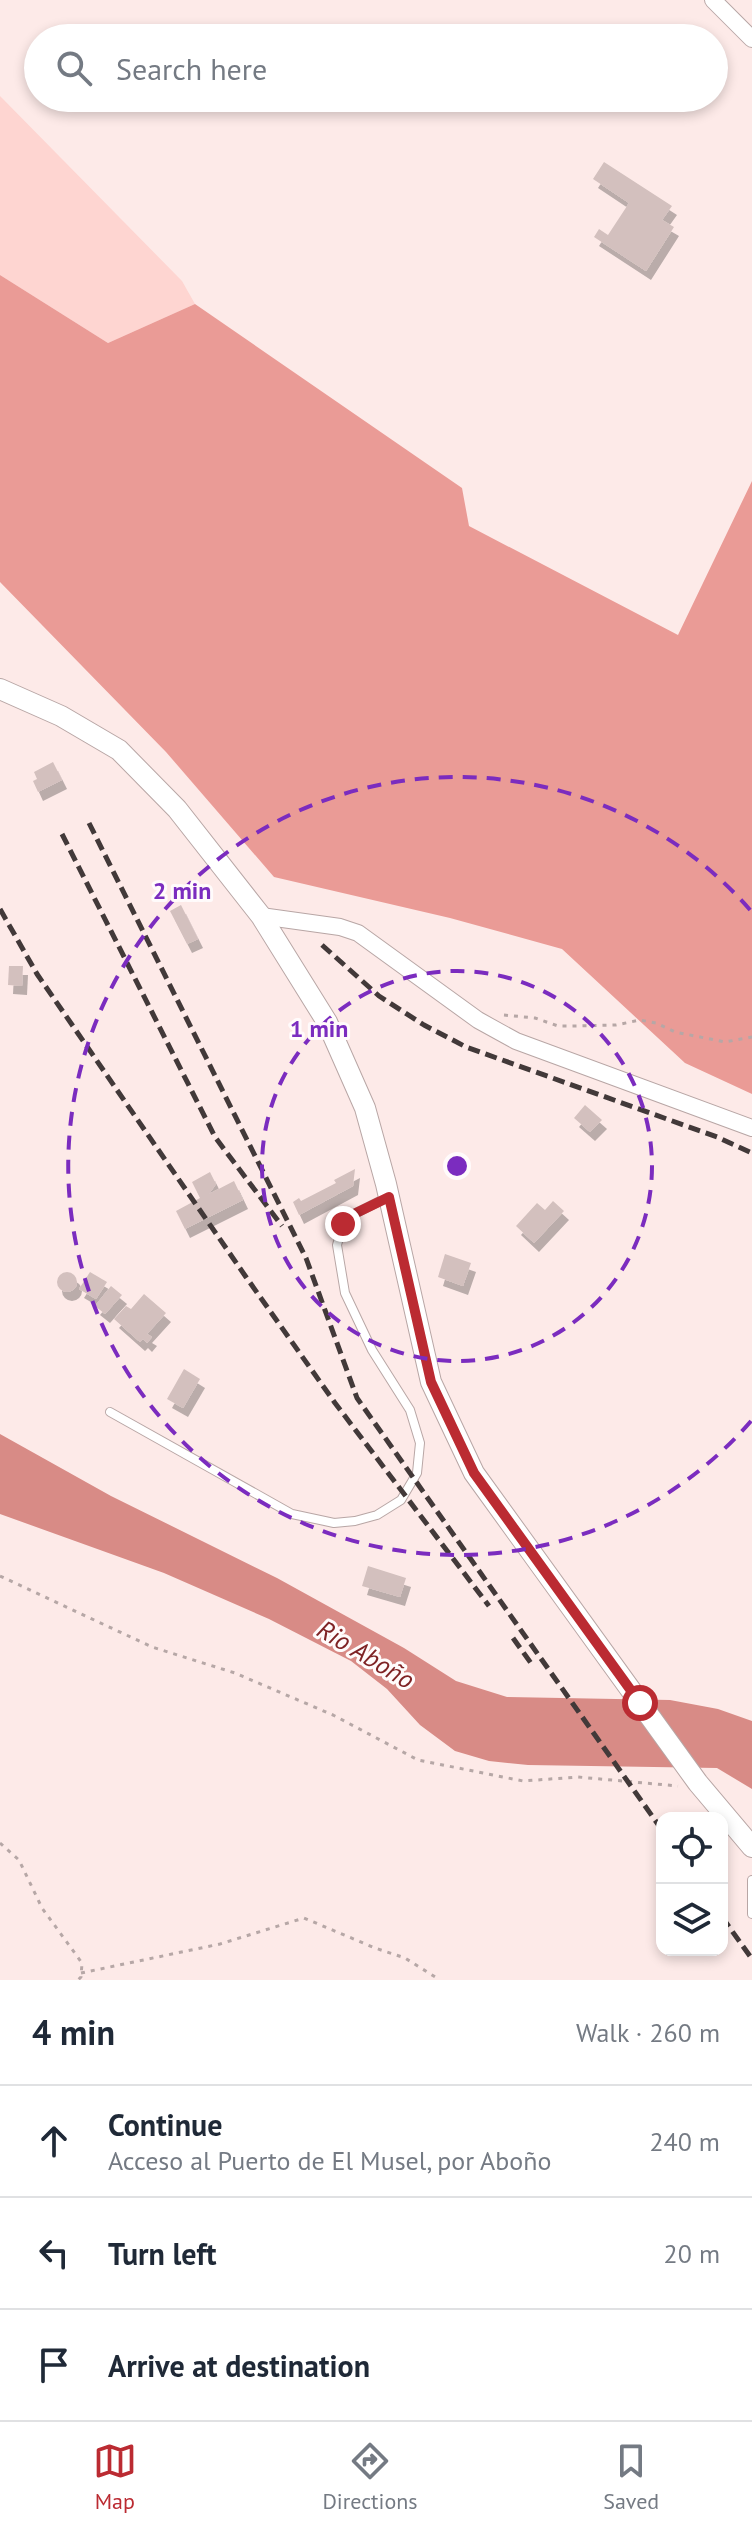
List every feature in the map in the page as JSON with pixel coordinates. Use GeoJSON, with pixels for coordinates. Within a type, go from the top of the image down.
{"type":"FeatureCollection","features":[{"type":"Feature","properties":{"kind":"street"},"geometry":{"type":"LineString","coordinates":[[713,0],[752,39]]}},
{"type":"Feature","properties":{"kind":"street"},"geometry":{"type":"LineString","coordinates":[[0,689],[61,716],[119,750],[177,809],[261,916],[327,1022],[365,1108],[389,1197],[431,1382],[474,1473],[700,1786],[752,1847]]}},
{"type":"Feature","properties":{"kind":"street"},"geometry":{"type":"LineString","coordinates":[[261,916],[340,927],[358,933],[465,1010],[516,1041],[752,1128]]}},
{"type":"Feature","properties":{"kind":"lane"},"geometry":{"type":"LineString","coordinates":[[110,1412],[292,1514],[334,1523],[355,1521],[377,1515],[401,1500],[417,1473],[420,1443],[410,1410],[372,1350],[345,1293],[337,1245],[343,1224],[354,1214],[389,1197]]}},
{"type":"Feature","properties":{"kind":"lane"},"geometry":{"type":"LineString","coordinates":[[752,1880],[752,1914]]}},
{"type":"Feature","properties":{"kind":"path"},"geometry":{"type":"LineString","coordinates":[[465,1010],[535,1018],[558,1026],[616,1025],[640,1020],[675,1032],[725,1042],[752,1037]]}},
{"type":"Feature","properties":{"kind":"path"},"geometry":{"type":"LineString","coordinates":[[0,1576],[152,1647],[235,1673],[333,1715],[418,1760],[523,1781],[578,1777],[700,1786]]}},
{"type":"Feature","properties":{"kind":"path"},"geometry":{"type":"LineString","coordinates":[[0,1843],[19,1860],[42,1908],[82,1963],[78,1980]]}},
{"type":"Feature","properties":{"kind":"path"},"geometry":{"type":"LineString","coordinates":[[81,1973],[220,1944],[304,1918],[405,1958],[440,1980]]}},
{"type":"Feature","properties":{"kind":"shaded area"},"geometry":{"type":"Polygon","coordinates":[[[0,96],[182,281],[195,304],[108,343],[0,275],[0,96]]]}},
{"type":"Feature","properties":{"kind":"shaded area"},"geometry":{"type":"Polygon","coordinates":[[[0,275],[108,343],[195,304],[462,488],[469,526],[678,635],[752,481],[752,1094],[685,1063],[562,949],[450,918],[274,877],[166,752],[0,582],[0,275]]]}},
{"type":"Feature","properties":{"kind":"water","name":"Rio Aboño"},"geometry":{"type":"Polygon","coordinates":[[[0,1434],[111,1496],[277,1578],[404,1648],[456,1681],[507,1697],[670,1700],[718,1709],[752,1721],[752,1789],[717,1768],[528,1765],[489,1761],[455,1751],[420,1725],[387,1689],[351,1661],[269,1619],[164,1573],[0,1514],[0,1434]]]}},
{"type":"Feature","properties":{"kind":"building"},"geometry":{"type":"Polygon","coordinates":[[[604,162],[672,206],[662,220],[674,227],[646,271],[594,237],[599,229],[608,235],[629,203],[593,179],[604,162]]]}},
{"type":"Feature","properties":{"kind":"building"},"geometry":{"type":"Polygon","coordinates":[[[53,762],[62,780],[38,792],[33,781],[37,779],[34,772],[53,762]]]}},
{"type":"Feature","properties":{"kind":"building"},"geometry":{"type":"Polygon","coordinates":[[[181,905],[198,939],[187,944],[170,911],[181,905]]]}},
{"type":"Feature","properties":{"kind":"building"},"geometry":{"type":"Polygon","coordinates":[[[9,966],[23,966],[22,986],[8,985],[9,966]]]}},
{"type":"Feature","properties":{"kind":"building"},"geometry":{"type":"Polygon","coordinates":[[[585,1105],[602,1120],[590,1132],[574,1118],[585,1105]]]}},
{"type":"Feature","properties":{"kind":"building"},"geometry":{"type":"Polygon","coordinates":[[[355,1169],[353,1186],[299,1215],[293,1202],[336,1183],[334,1180],[355,1169]]]}},
{"type":"Feature","properties":{"kind":"building"},"geometry":{"type":"Polygon","coordinates":[[[210,1172],[216,1184],[209,1194],[234,1181],[243,1200],[185,1229],[176,1211],[200,1198],[192,1182],[210,1172]]]}},
{"type":"Feature","properties":{"kind":"building"},"geometry":{"type":"Polygon","coordinates":[[[553,1201],[564,1211],[534,1243],[516,1226],[537,1203],[545,1210],[553,1201]]]}},
{"type":"Feature","properties":{"kind":"building"},"geometry":{"type":"Polygon","coordinates":[[[445,1254],[471,1263],[463,1286],[438,1277],[445,1254]]]}},
{"type":"Feature","properties":{"kind":"building"},"geometry":{"type":"Polygon","coordinates":[[[67,1272],[74,1275],[77,1282],[74,1289],[67,1292],[60,1289],[57,1282],[60,1275],[67,1272]]]}},
{"type":"Feature","properties":{"kind":"building"},"geometry":{"type":"Polygon","coordinates":[[[90,1272],[107,1282],[96,1299],[79,1289],[90,1272]]]}},
{"type":"Feature","properties":{"kind":"building"},"geometry":{"type":"Polygon","coordinates":[[[111,1286],[122,1295],[105,1314],[95,1306],[111,1286]]]}},
{"type":"Feature","properties":{"kind":"building"},"geometry":{"type":"Polygon","coordinates":[[[144,1294],[166,1313],[147,1334],[152,1337],[147,1343],[143,1339],[140,1342],[114,1319],[126,1306],[131,1309],[144,1294]]]}},
{"type":"Feature","properties":{"kind":"building"},"geometry":{"type":"Polygon","coordinates":[[[184,1369],[200,1379],[183,1408],[167,1399],[184,1369]]]}},
{"type":"Feature","properties":{"kind":"building"},"geometry":{"type":"Polygon","coordinates":[[[368,1566],[406,1578],[400,1597],[362,1586],[368,1566]]]}},
{"type":"Feature","properties":{"kind":"railway"},"geometry":{"type":"LineString","coordinates":[[89,823],[306,1258],[357,1398],[656,1822]]}},
{"type":"Feature","properties":{"kind":"railway"},"geometry":{"type":"LineString","coordinates":[[62,834],[215,1137],[282,1226]]}},
{"type":"Feature","properties":{"kind":"railway"},"geometry":{"type":"LineString","coordinates":[[0,909],[37,974],[246,1277],[335,1403],[489,1606]]}},
{"type":"Feature","properties":{"kind":"railway"},"geometry":{"type":"LineString","coordinates":[[322,945],[379,996],[466,1047],[717,1137],[752,1153]]}},
{"type":"Feature","properties":{"kind":"railway"},"geometry":{"type":"LineString","coordinates":[[513,1638],[533,1666]]}},
{"type":"Feature","properties":{"kind":"railway"},"geometry":{"type":"LineString","coordinates":[[728,1925],[752,1959]]}},
{"type":"Feature","properties":{"kind":"route"},"geometry":{"type":"LineString","coordinates":[[343,1224],[354,1214],[389,1197],[431,1382],[474,1473],[640,1703]]}}]}
